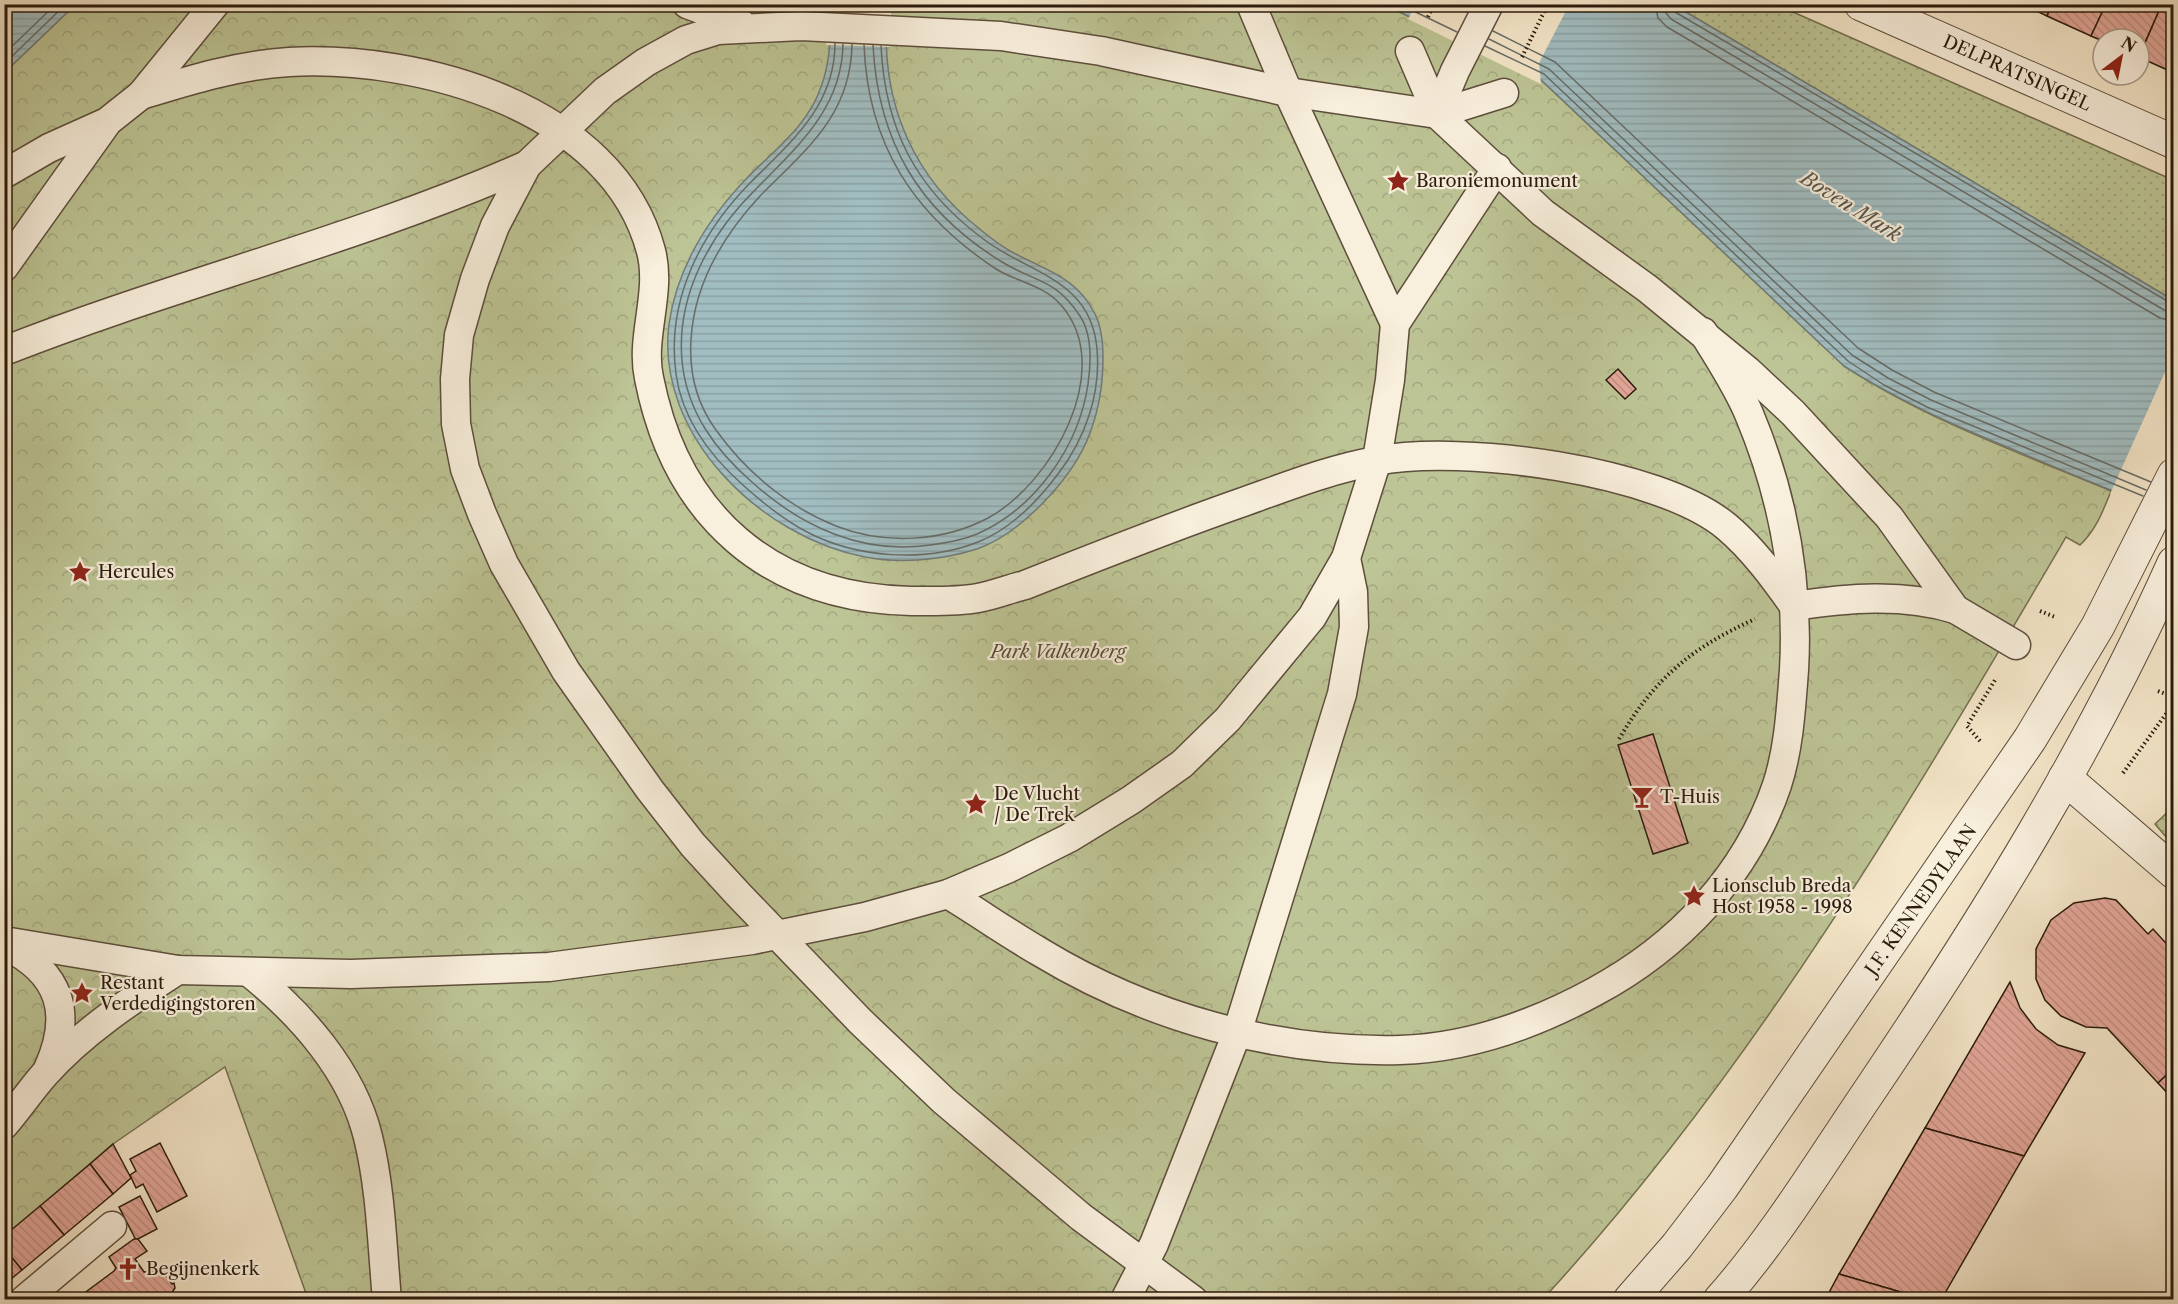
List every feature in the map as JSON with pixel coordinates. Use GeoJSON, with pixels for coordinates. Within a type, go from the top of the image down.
{"type":"FeatureCollection","features":[{"type":"Feature","properties":{"kind":"street"},"geometry":{"type":"LineString","coordinates":[[4,174],[49,148],[107,122],[141,95],[215,4]]}},
{"type":"Feature","properties":{"kind":"street"},"geometry":{"type":"LineString","coordinates":[[687,4],[708,14],[753,27]]}},
{"type":"Feature","properties":{"kind":"street"},"geometry":{"type":"LineString","coordinates":[[1251,4],[1288,92],[1395,324]]}},
{"type":"Feature","properties":{"kind":"street"},"geometry":{"type":"LineString","coordinates":[[1437,114],[1455,71],[1489,4]]}},
{"type":"Feature","properties":{"kind":"street","name":"DELPRATSINGEL"},"geometry":{"type":"LineString","coordinates":[[1861,4],[2174,141]]}},
{"type":"Feature","properties":{"kind":"street"},"geometry":{"type":"LineString","coordinates":[[1193,1299],[1033,1179],[944,1101],[777,935],[693,845],[610,736],[566,671],[504,564],[465,469],[456,424],[455,379],[459,335],[475,279],[495,226],[527,165],[561,130],[605,91],[646,62],[686,40],[718,30],[801,26],[1001,36],[1101,51],[1288,92],[1437,114],[1503,93]]}},
{"type":"Feature","properties":{"kind":"street"},"geometry":{"type":"LineString","coordinates":[[1410,51],[1437,114],[1543,213],[1703,332],[1793,413],[1889,517],[1955,609]]}},
{"type":"Feature","properties":{"kind":"street"},"geometry":{"type":"LineString","coordinates":[[141,95],[235,69],[288,62],[343,62],[394,68],[449,80],[509,101],[561,130],[609,174],[631,203],[651,252],[654,289],[647,372],[657,417],[672,458],[698,499],[732,537],[772,566],[828,590],[885,600],[977,598],[1025,585],[1309,479],[1377,460],[1470,458],[1561,466],[1647,488],[1686,503],[1726,526],[1776,581],[1794,606]]}},
{"type":"Feature","properties":{"kind":"street"},"geometry":{"type":"LineString","coordinates":[[4,267],[107,122]]}},
{"type":"Feature","properties":{"kind":"street"},"geometry":{"type":"LineString","coordinates":[[4,351],[133,304],[421,209],[527,165]]}},
{"type":"Feature","properties":{"kind":"street"},"geometry":{"type":"LineString","coordinates":[[4,943],[178,970],[351,974],[549,967],[654,955],[777,935],[865,917],[948,894],[1009,868],[1069,838],[1131,800],[1182,764],[1228,719],[1312,617],[1346,558],[1377,460],[1390,380],[1395,324],[1497,168]]}},
{"type":"Feature","properties":{"kind":"street"},"geometry":{"type":"LineString","coordinates":[[948,894],[1040,953],[1133,1000],[1186,1020],[1237,1033],[1346,1048],[1402,1050],[1453,1043],[1507,1030],[1555,1013],[1608,985],[1657,953],[1696,918],[1733,874],[1758,830],[1778,783],[1790,720],[1795,639],[1788,548],[1765,457],[1749,413],[1703,332]]}},
{"type":"Feature","properties":{"kind":"street","name":"J.F. KENNEDYLAAN"},"geometry":{"type":"LineString","coordinates":[[1630,1299],[1677,1246],[1722,1187],[2007,774],[2098,626],[2148,531],[2174,475]]}},
{"type":"Feature","properties":{"kind":"street"},"geometry":{"type":"LineString","coordinates":[[1125,1299],[1144,1264],[1196,1142],[1237,1033],[1342,694],[1354,627],[1353,592],[1346,558]]}},
{"type":"Feature","properties":{"kind":"street"},"geometry":{"type":"LineString","coordinates":[[1720,1299],[1775,1230],[1948,975],[1982,921],[2066,778],[2134,652],[2174,563]]}},
{"type":"Feature","properties":{"kind":"street"},"geometry":{"type":"LineString","coordinates":[[1794,606],[1856,599],[1924,602],[1955,609],[2016,645]]}},
{"type":"Feature","properties":{"kind":"street"},"geometry":{"type":"LineString","coordinates":[[2066,778],[2174,872]]}},
{"type":"Feature","properties":{"kind":"street"},"geometry":{"type":"LineString","coordinates":[[4,943],[39,967],[52,987],[61,1010],[61,1032],[45,1073]]}},
{"type":"Feature","properties":{"kind":"street"},"geometry":{"type":"LineString","coordinates":[[4,1125],[45,1073],[122,1007],[178,970]]}},
{"type":"Feature","properties":{"kind":"street"},"geometry":{"type":"LineString","coordinates":[[250,973],[270,989],[309,1029],[327,1054],[357,1106],[374,1165],[387,1299]]}},
{"type":"Feature","properties":{"kind":"street"},"geometry":{"type":"LineString","coordinates":[[24,1299],[112,1226]]}},
{"type":"Feature","properties":{"kind":"path"},"geometry":{"type":"LineString","coordinates":[[1503,93],[1548,4]]}},
{"type":"Feature","properties":{"kind":"path"},"geometry":{"type":"LineString","coordinates":[[1619,739],[1655,687],[1684,658],[1738,627],[1794,606]]}},
{"type":"Feature","properties":{"kind":"path"},"geometry":{"type":"LineString","coordinates":[[1967,726],[2016,645]]}},
{"type":"Feature","properties":{"kind":"green space","name":"Park Valkenberg"},"geometry":{"type":"Polygon","coordinates":[[[75,5],[1385,5],[1540,79],[1844,366],[1941,419],[2111,491],[2095,527],[2086,539],[2080,545],[2066,537],[1887,835],[1760,1028],[1619,1212],[1543,1299],[308,1299],[225,1067],[113,1144],[5,1236],[5,72],[75,5]]]}},
{"type":"Feature","properties":{"kind":"green space"},"geometry":{"type":"Polygon","coordinates":[[[1674,5],[1777,5],[2173,180],[2173,300],[1674,5]]]}},
{"type":"Feature","properties":{"kind":"green space"},"geometry":{"type":"Polygon","coordinates":[[[2173,807],[2173,845],[2155,824],[2173,807]]]}},
{"type":"Feature","properties":{"kind":"water"},"geometry":{"type":"Polygon","coordinates":[[[5,4],[75,4],[75,5],[5,72],[5,4]]]}},
{"type":"Feature","properties":{"kind":"water"},"geometry":{"type":"Polygon","coordinates":[[[830,5],[888,5],[886,36],[893,95],[901,124],[928,175],[947,199],[990,238],[1059,276],[1079,291],[1095,314],[1100,330],[1103,367],[1098,405],[1090,433],[1072,467],[1059,485],[1028,517],[994,541],[964,553],[921,560],[865,557],[826,546],[789,528],[754,504],[723,475],[697,441],[679,404],[669,365],[669,324],[673,303],[679,283],[696,246],[732,195],[799,126],[815,101],[829,56],[830,5]]]}},
{"type":"Feature","properties":{"kind":"water","name":"Boven Mark"},"geometry":{"type":"Polygon","coordinates":[[[1385,5],[1674,5],[2173,300],[2173,514],[1947,421],[1884,390],[1844,366],[1540,79],[1385,5]]]}},
{"type":"Feature","properties":{"kind":"pier"},"geometry":{"type":"Polygon","coordinates":[[[1416,5],[1569,5],[1539,63],[1541,84],[1408,19],[1416,5]]]}},
{"type":"Feature","properties":{"kind":"pier"},"geometry":{"type":"Polygon","coordinates":[[[827,10],[891,12],[890,47],[826,45],[827,10]]]}},
{"type":"Feature","properties":{"kind":"pier"},"geometry":{"type":"Polygon","coordinates":[[[2174,352],[2174,517],[2110,494],[2174,352]]]}},
{"type":"Feature","properties":{"kind":"building"},"geometry":{"type":"Polygon","coordinates":[[[2022,4],[2052,4],[2047,16],[2022,4]]]}},
{"type":"Feature","properties":{"kind":"building"},"geometry":{"type":"Polygon","coordinates":[[[2052,4],[2106,4],[2095,27],[2091,27],[2091,36],[2047,16],[2052,4]]]}},
{"type":"Feature","properties":{"kind":"building"},"geometry":{"type":"Polygon","coordinates":[[[2106,4],[2162,4],[2151,29],[2151,27],[2095,27],[2106,4]]]}},
{"type":"Feature","properties":{"kind":"building"},"geometry":{"type":"Polygon","coordinates":[[[2162,4],[2174,4],[2174,73],[2151,62],[2151,29],[2162,4]]]}},
{"type":"Feature","properties":{"kind":"building"},"geometry":{"type":"Polygon","coordinates":[[[1618,369],[1636,389],[1625,399],[1606,380],[1618,369]]]}},
{"type":"Feature","properties":{"kind":"building"},"geometry":{"type":"Polygon","coordinates":[[[1653,734],[1688,843],[1653,854],[1618,745],[1653,734]]]}},
{"type":"Feature","properties":{"kind":"building"},"geometry":{"type":"Polygon","coordinates":[[[2105,898],[2116,900],[2148,934],[2153,929],[2174,952],[2174,1068],[2158,1083],[2107,1028],[2086,1027],[2061,1016],[2045,1000],[2036,979],[2036,949],[2051,920],[2074,903],[2105,898]]]}},
{"type":"Feature","properties":{"kind":"building"},"geometry":{"type":"Polygon","coordinates":[[[2010,982],[2020,1008],[2036,1029],[2058,1045],[2085,1053],[2024,1156],[1925,1128],[2010,982]]]}},
{"type":"Feature","properties":{"kind":"building"},"geometry":{"type":"Polygon","coordinates":[[[2174,1068],[2174,1100],[2158,1083],[2174,1068]]]}},
{"type":"Feature","properties":{"kind":"building"},"geometry":{"type":"Polygon","coordinates":[[[1925,1128],[2024,1156],[1941,1300],[1928,1300],[1839,1274],[1925,1128]]]}},
{"type":"Feature","properties":{"kind":"building"},"geometry":{"type":"Polygon","coordinates":[[[160,1143],[187,1196],[157,1212],[143,1184],[136,1188],[130,1175],[136,1171],[130,1159],[160,1143]]]}},
{"type":"Feature","properties":{"kind":"building"},"geometry":{"type":"Polygon","coordinates":[[[113,1144],[131,1178],[113,1194],[90,1164],[113,1144]]]}},
{"type":"Feature","properties":{"kind":"building"},"geometry":{"type":"Polygon","coordinates":[[[90,1164],[113,1194],[64,1235],[40,1206],[90,1164]]]}},
{"type":"Feature","properties":{"kind":"building"},"geometry":{"type":"Polygon","coordinates":[[[140,1196],[157,1229],[136,1240],[119,1207],[140,1196]]]}},
{"type":"Feature","properties":{"kind":"building"},"geometry":{"type":"Polygon","coordinates":[[[40,1206],[64,1235],[22,1270],[4,1248],[4,1236],[40,1206]]]}},
{"type":"Feature","properties":{"kind":"building","name":"Begijnenkerk"},"geometry":{"type":"Polygon","coordinates":[[[134,1239],[138,1239],[147,1251],[135,1259],[144,1272],[160,1271],[161,1268],[172,1284],[174,1283],[175,1288],[167,1300],[75,1300],[114,1271],[116,1268],[109,1257],[134,1239]]]}},
{"type":"Feature","properties":{"kind":"building"},"geometry":{"type":"Polygon","coordinates":[[[4,1248],[22,1270],[4,1285],[4,1248]]]}},
{"type":"Feature","properties":{"kind":"building"},"geometry":{"type":"Polygon","coordinates":[[[1839,1274],[1928,1300],[1825,1300],[1839,1274]]]}},
{"type":"Feature","properties":{"kind":"place","name":"Baroniemonument"},"geometry":{"type":"Point","coordinates":[1398,181]}},
{"type":"Feature","properties":{"kind":"place","name":"Hercules"},"geometry":{"type":"Point","coordinates":[80,572]}},
{"type":"Feature","properties":{"kind":"place","name":"T-Huis"},"geometry":{"type":"Point","coordinates":[1642,797]}},
{"type":"Feature","properties":{"kind":"place","name":"De Vlucht / De Trek"},"geometry":{"type":"Point","coordinates":[976,804]}},
{"type":"Feature","properties":{"kind":"place","name":"Lionsclub Breda Host 1958 - 1998"},"geometry":{"type":"Point","coordinates":[1694,896]}},
{"type":"Feature","properties":{"kind":"place","name":"Restant Verdedigingstoren"},"geometry":{"type":"Point","coordinates":[82,993]}},
{"type":"Feature","properties":{"kind":"place","name":"Begijnenkerk"},"geometry":{"type":"Point","coordinates":[128,1269]}}]}
